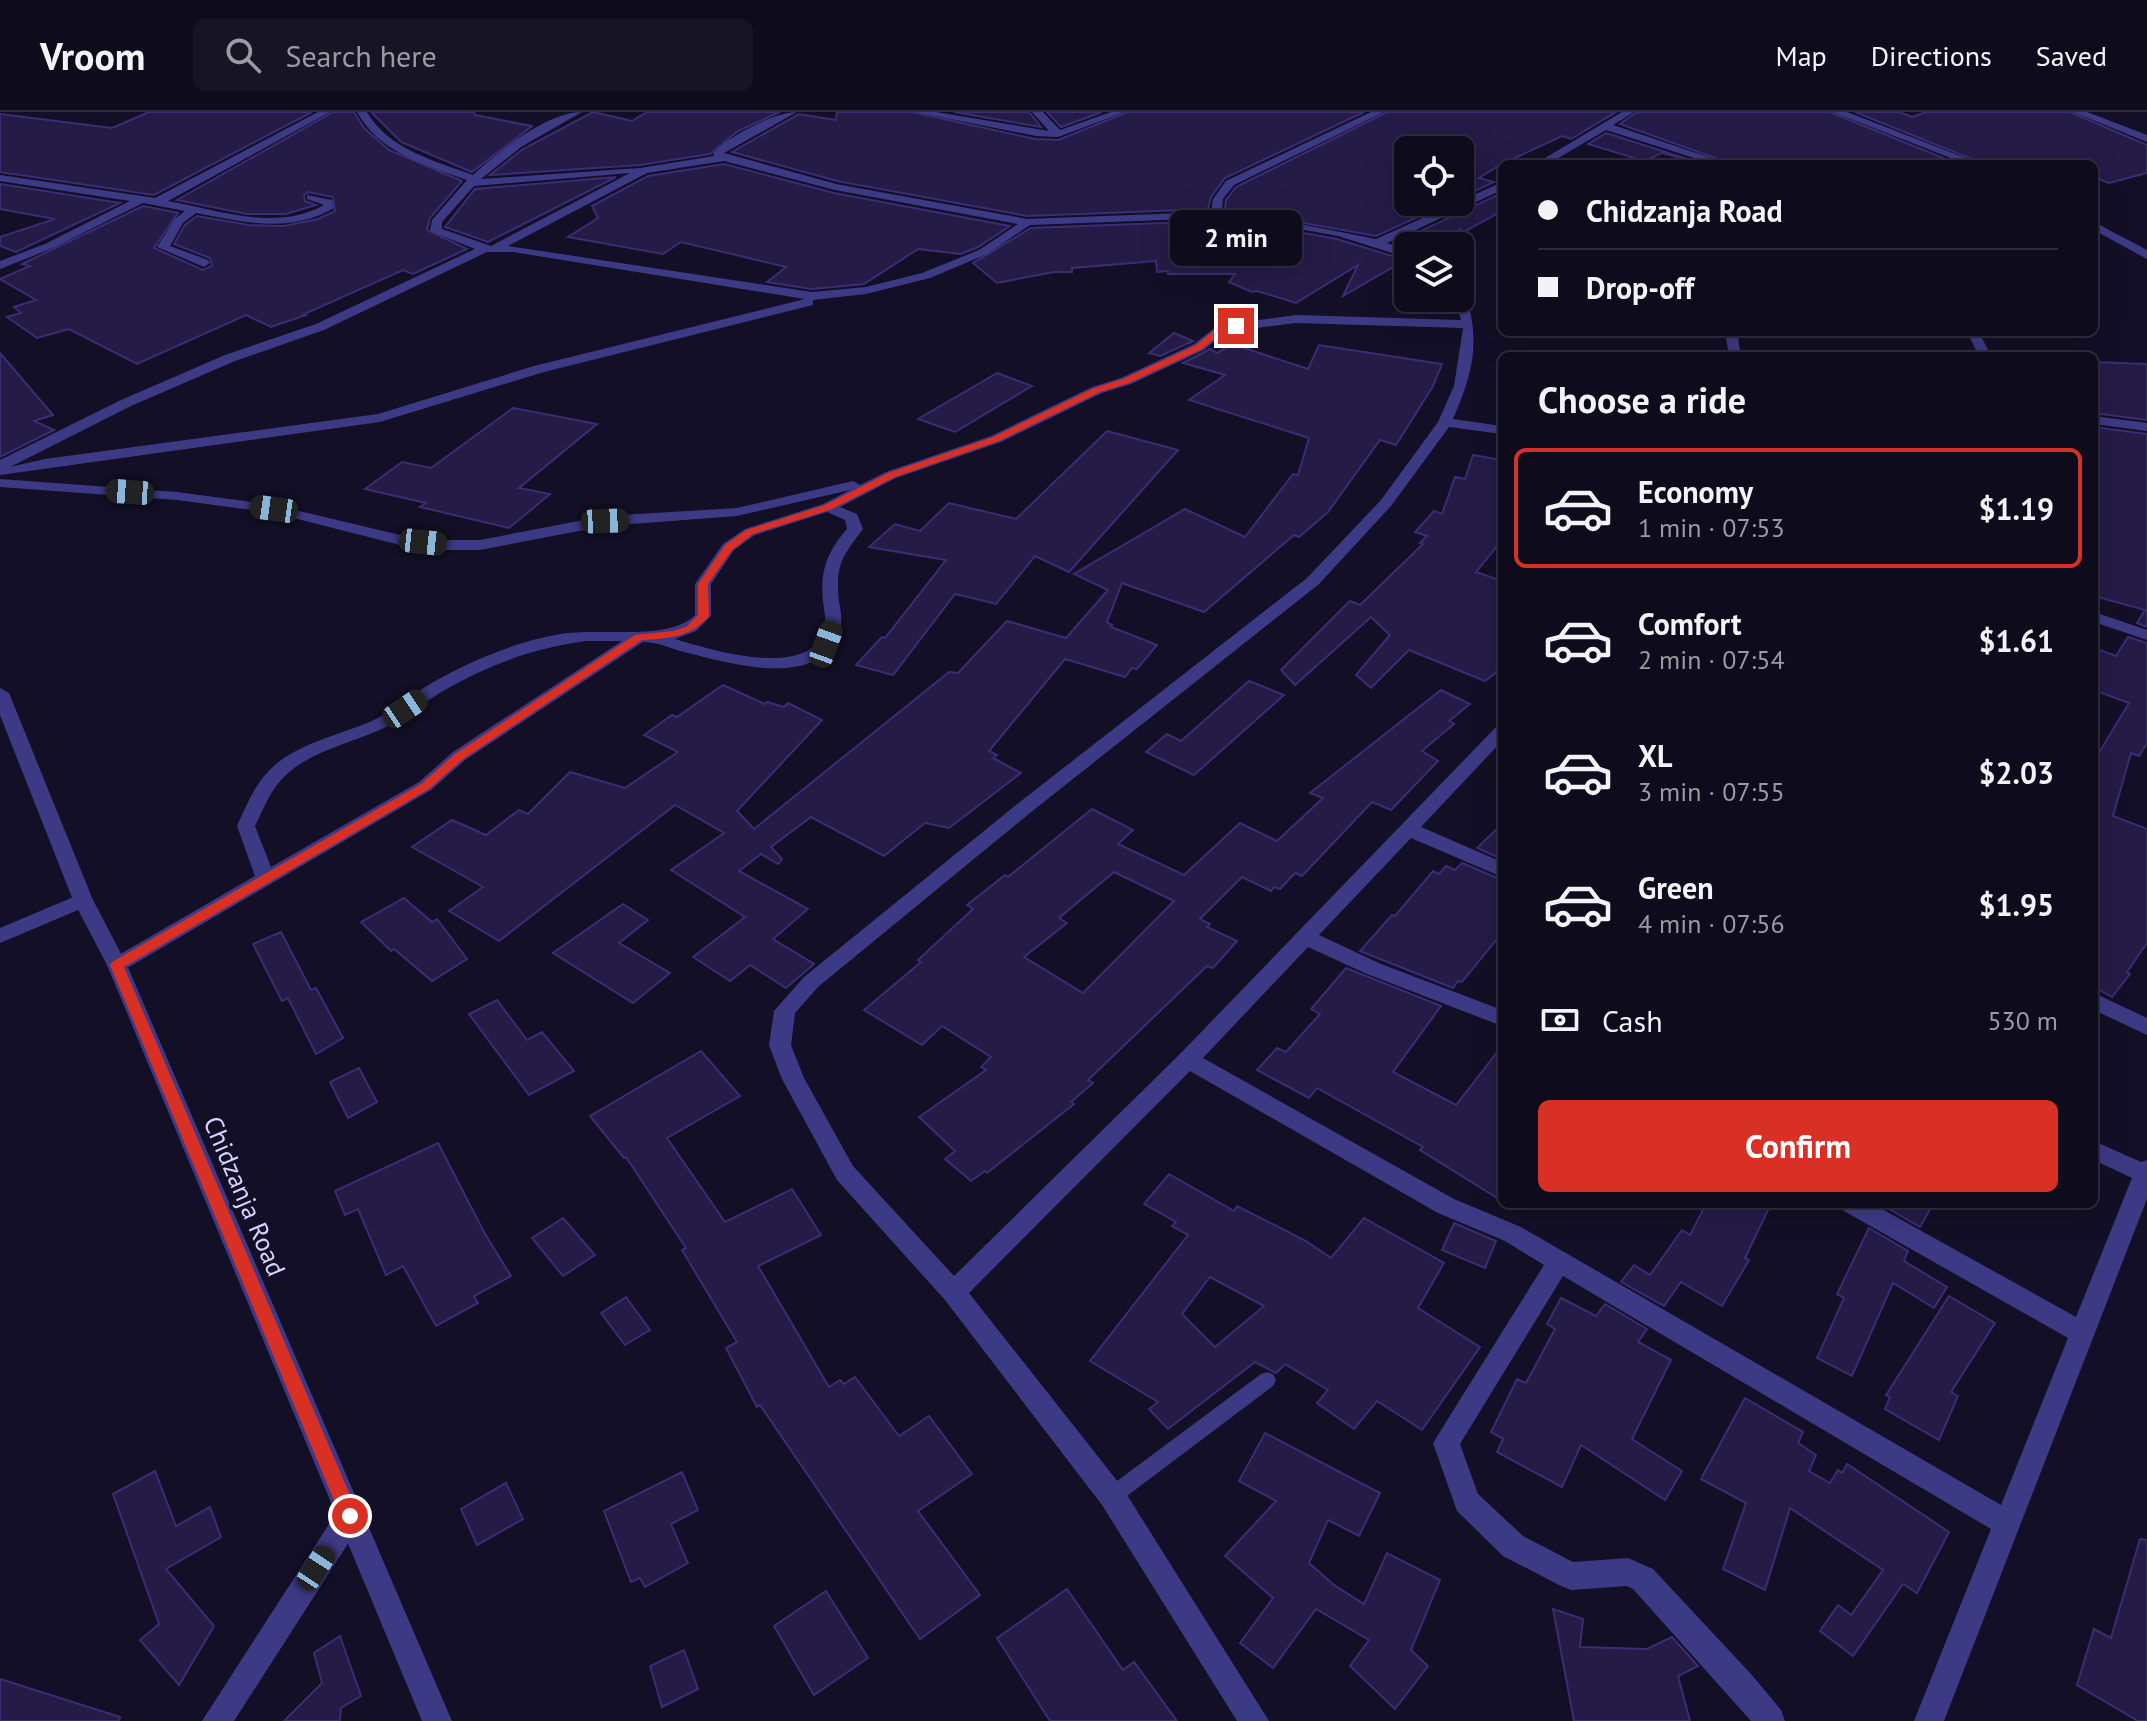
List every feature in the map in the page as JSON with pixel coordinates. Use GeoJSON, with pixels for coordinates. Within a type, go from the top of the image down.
{"type":"FeatureCollection","features":[{"type":"Feature","properties":{"kind":"street"},"geometry":{"type":"LineString","coordinates":[[157,202],[325,112]]}},
{"type":"Feature","properties":{"kind":"street"},"geometry":{"type":"LineString","coordinates":[[362,112],[365,120],[400,149],[474,182],[568,177],[724,158]]}},
{"type":"Feature","properties":{"kind":"street"},"geometry":{"type":"LineString","coordinates":[[577,112],[529,135],[449,205],[434,226],[444,234],[489,249],[718,281],[783,294],[837,295]]}},
{"type":"Feature","properties":{"kind":"street"},"geometry":{"type":"LineString","coordinates":[[792,112],[719,150],[718,154],[866,193],[1027,222],[1216,215],[1292,224],[1394,249]]}},
{"type":"Feature","properties":{"kind":"street"},"geometry":{"type":"LineString","coordinates":[[920,112],[1036,133],[1058,134],[1120,112]]}},
{"type":"Feature","properties":{"kind":"street"},"geometry":{"type":"LineString","coordinates":[[1037,112],[1058,134]]}},
{"type":"Feature","properties":{"kind":"street"},"geometry":{"type":"LineString","coordinates":[[1216,215],[1218,199],[1230,183],[1379,112]]}},
{"type":"Feature","properties":{"kind":"street"},"geometry":{"type":"LineString","coordinates":[[1547,160],[1629,112]]}},
{"type":"Feature","properties":{"kind":"street"},"geometry":{"type":"LineString","coordinates":[[1838,112],[1965,160]]}},
{"type":"Feature","properties":{"kind":"street"},"geometry":{"type":"LineString","coordinates":[[2078,112],[2147,139]]}},
{"type":"Feature","properties":{"kind":"street"},"geometry":{"type":"LineString","coordinates":[[1605,126],[1711,160]]}},
{"type":"Feature","properties":{"kind":"street"},"geometry":{"type":"LineString","coordinates":[[0,466],[126,403],[230,358],[320,327],[489,249],[652,167]]}},
{"type":"Feature","properties":{"kind":"street"},"geometry":{"type":"LineString","coordinates":[[0,178],[244,219],[286,222],[311,217],[330,206],[328,202],[311,197]]}},
{"type":"Feature","properties":{"kind":"street"},"geometry":{"type":"LineString","coordinates":[[1377,243],[1498,188]]}},
{"type":"Feature","properties":{"kind":"street"},"geometry":{"type":"LineString","coordinates":[[0,265],[49,246],[141,200]]}},
{"type":"Feature","properties":{"kind":"street"},"geometry":{"type":"LineString","coordinates":[[194,209],[179,221],[163,247],[204,263]]}},
{"type":"Feature","properties":{"kind":"street"},"geometry":{"type":"LineString","coordinates":[[0,474],[45,463],[380,418],[539,369],[914,277],[968,259],[1011,237],[1027,222]]}},
{"type":"Feature","properties":{"kind":"street"},"geometry":{"type":"LineString","coordinates":[[2098,227],[2147,255]]}},
{"type":"Feature","properties":{"kind":"street"},"geometry":{"type":"LineString","coordinates":[[1254,1721],[1112,1496],[954,1292],[845,1173],[780,1045],[785,1011],[811,982],[953,866],[1313,581],[1386,503],[1445,422],[1461,386],[1468,351],[1469,324],[1465,312]]}},
{"type":"Feature","properties":{"kind":"street"},"geometry":{"type":"LineString","coordinates":[[0,483],[177,496],[274,509],[400,540],[480,545],[605,521],[737,512],[891,475],[996,439],[1097,390],[1126,381],[1199,347],[1221,329],[1296,319],[1469,324]]}},
{"type":"Feature","properties":{"kind":"street"},"geometry":{"type":"LineString","coordinates":[[2098,421],[2147,427]]}},
{"type":"Feature","properties":{"kind":"street"},"geometry":{"type":"LineString","coordinates":[[1445,422],[1498,429]]}},
{"type":"Feature","properties":{"kind":"street"},"geometry":{"type":"LineString","coordinates":[[117,965],[425,786],[459,756],[647,637],[675,634],[698,623],[703,616],[703,584],[737,539],[828,507],[891,475]]}},
{"type":"Feature","properties":{"kind":"street"},"geometry":{"type":"LineString","coordinates":[[265,878],[246,826],[266,783],[304,753],[380,723],[437,688],[518,649],[575,637],[611,634],[647,637],[712,654],[758,660],[800,662],[813,658],[826,644],[833,624],[828,568],[832,555],[855,529],[852,517],[828,507]]}},
{"type":"Feature","properties":{"kind":"street"},"geometry":{"type":"LineString","coordinates":[[2098,618],[2147,635]]}},
{"type":"Feature","properties":{"kind":"street","name":"Chidzanja Road"},"geometry":{"type":"LineString","coordinates":[[0,693],[83,900],[117,965],[437,1721]]}},
{"type":"Feature","properties":{"kind":"street"},"geometry":{"type":"LineString","coordinates":[[954,1292],[1188,1060],[1408,829],[1498,741]]}},
{"type":"Feature","properties":{"kind":"street"},"geometry":{"type":"LineString","coordinates":[[1408,829],[1498,868]]}},
{"type":"Feature","properties":{"kind":"street"},"geometry":{"type":"LineString","coordinates":[[0,936],[83,900]]}},
{"type":"Feature","properties":{"kind":"street"},"geometry":{"type":"LineString","coordinates":[[1305,937],[1374,969],[1498,1016]]}},
{"type":"Feature","properties":{"kind":"street"},"geometry":{"type":"LineString","coordinates":[[2098,1003],[2147,1027]]}},
{"type":"Feature","properties":{"kind":"street"},"geometry":{"type":"LineString","coordinates":[[1188,1060],[1446,1206],[1513,1234],[2006,1523]]}},
{"type":"Feature","properties":{"kind":"street"},"geometry":{"type":"LineString","coordinates":[[1929,1721],[2080,1332],[2146,1172],[2098,1152]]}},
{"type":"Feature","properties":{"kind":"street"},"geometry":{"type":"LineString","coordinates":[[1859,1208],[2080,1332]]}},
{"type":"Feature","properties":{"kind":"street"},"geometry":{"type":"LineString","coordinates":[[1559,1262],[1446,1443],[1467,1502],[1513,1546],[1571,1576],[1628,1572],[1643,1579],[1741,1684],[1770,1721]]}},
{"type":"Feature","properties":{"kind":"street"},"geometry":{"type":"LineString","coordinates":[[217,1721],[350,1516]]}},
{"type":"Feature","properties":{"kind":"lane"},"geometry":{"type":"LineString","coordinates":[[1112,1496],[1267,1380]]}},
{"type":"Feature","properties":{"kind":"building"},"geometry":{"type":"Polygon","coordinates":[[[149,112],[312,112],[154,195],[0,172],[0,114],[112,128],[149,112]]]}},
{"type":"Feature","properties":{"kind":"building"},"geometry":{"type":"Polygon","coordinates":[[[333,112],[354,112],[364,128],[389,150],[462,181],[430,218],[427,230],[467,249],[413,274],[403,270],[306,315],[271,327],[246,315],[137,364],[69,329],[37,338],[7,317],[21,313],[14,307],[36,300],[0,279],[30,266],[22,264],[143,206],[178,213],[154,248],[203,270],[212,266],[210,258],[174,244],[185,225],[197,216],[249,225],[284,226],[318,219],[335,211],[333,197],[308,192],[304,195],[305,201],[316,205],[286,214],[247,214],[177,200],[333,112]]]}},
{"type":"Feature","properties":{"kind":"building"},"geometry":{"type":"Polygon","coordinates":[[[371,112],[474,112],[475,115],[532,126],[472,172],[401,142],[371,112]]]}},
{"type":"Feature","properties":{"kind":"building"},"geometry":{"type":"Polygon","coordinates":[[[593,112],[632,121],[647,112],[780,112],[738,131],[710,154],[640,165],[490,175],[523,149],[593,112]]]}},
{"type":"Feature","properties":{"kind":"building"},"geometry":{"type":"Polygon","coordinates":[[[837,112],[912,112],[1035,139],[1058,140],[1128,112],[1364,112],[1225,178],[1211,197],[1208,209],[1027,216],[837,181],[732,152],[799,114],[836,120],[837,112]]]}},
{"type":"Feature","properties":{"kind":"building"},"geometry":{"type":"Polygon","coordinates":[[[954,112],[1029,112],[1041,127],[954,112]]]}},
{"type":"Feature","properties":{"kind":"building"},"geometry":{"type":"Polygon","coordinates":[[[1047,112],[1102,112],[1061,127],[1047,112]]]}},
{"type":"Feature","properties":{"kind":"building"},"geometry":{"type":"Polygon","coordinates":[[[1387,112],[1616,112],[1571,139],[1562,136],[1511,160],[1498,160],[1498,166],[1479,178],[1494,182],[1474,191],[1474,136],[1394,136],[1394,216],[1420,216],[1376,236],[1225,209],[1226,200],[1236,187],[1387,112]]]}},
{"type":"Feature","properties":{"kind":"building"},"geometry":{"type":"Polygon","coordinates":[[[1637,112],[1830,112],[1948,160],[1721,160],[1620,124],[1637,112]]]}},
{"type":"Feature","properties":{"kind":"building"},"geometry":{"type":"Polygon","coordinates":[[[1855,112],[1899,112],[1912,117],[1926,112],[2070,112],[2147,145],[2147,173],[2109,183],[2098,179],[2098,160],[1974,160],[1855,112]]]}},
{"type":"Feature","properties":{"kind":"building"},"geometry":{"type":"Polygon","coordinates":[[[1606,133],[1690,160],[1662,153],[1641,160],[1588,144],[1606,133]]]}},
{"type":"Feature","properties":{"kind":"building"},"geometry":{"type":"Polygon","coordinates":[[[724,164],[834,193],[1010,226],[961,254],[918,249],[864,284],[812,289],[767,282],[786,267],[681,242],[663,254],[568,237],[598,218],[592,206],[648,176],[724,164]]]}},
{"type":"Feature","properties":{"kind":"building"},"geometry":{"type":"Polygon","coordinates":[[[616,177],[488,242],[445,227],[475,189],[616,177]]]}},
{"type":"Feature","properties":{"kind":"building"},"geometry":{"type":"Polygon","coordinates":[[[0,184],[120,203],[16,252],[0,246],[0,237],[55,219],[0,209],[0,184]]]}},
{"type":"Feature","properties":{"kind":"building"},"geometry":{"type":"Polygon","coordinates":[[[1498,195],[1498,213],[1464,232],[1460,229],[1455,232],[1419,232],[1453,216],[1474,216],[1474,206],[1498,195]]]}},
{"type":"Feature","properties":{"kind":"building"},"geometry":{"type":"Polygon","coordinates":[[[1216,221],[1254,224],[1337,239],[1394,257],[1394,266],[1343,296],[1358,265],[1296,303],[1252,292],[1229,282],[1235,274],[1157,272],[1156,261],[1072,268],[1072,272],[1054,272],[997,283],[973,263],[1031,228],[1216,221]]]}},
{"type":"Feature","properties":{"kind":"building"},"geometry":{"type":"Polygon","coordinates":[[[1174,333],[1193,341],[1160,356],[1149,353],[1174,333]]]}},
{"type":"Feature","properties":{"kind":"building"},"geometry":{"type":"Polygon","coordinates":[[[1232,344],[1308,369],[1319,345],[1442,364],[1433,386],[1396,445],[1380,440],[1328,512],[1299,537],[1294,535],[1204,612],[1122,583],[1107,622],[1111,627],[1157,645],[1137,669],[1132,668],[1125,677],[1065,659],[989,751],[997,755],[993,758],[1021,773],[949,828],[925,823],[884,856],[811,817],[771,847],[782,859],[778,864],[761,854],[739,871],[808,909],[773,939],[814,964],[786,988],[750,965],[730,981],[693,957],[745,917],[671,870],[724,833],[675,805],[499,941],[449,911],[483,887],[412,847],[452,820],[486,835],[519,810],[528,814],[570,772],[625,788],[678,752],[644,735],[672,715],[677,717],[723,685],[765,704],[784,707],[788,703],[822,720],[737,811],[754,829],[949,672],[958,673],[1007,621],[1066,638],[1108,590],[1074,574],[1185,509],[1245,537],[1293,474],[1298,475],[1309,438],[1189,400],[1225,375],[1183,363],[1210,349],[1217,353],[1232,344]]]}},
{"type":"Feature","properties":{"kind":"building"},"geometry":{"type":"Polygon","coordinates":[[[0,353],[53,415],[34,421],[54,430],[0,457],[0,353]]]}},
{"type":"Feature","properties":{"kind":"building"},"geometry":{"type":"Polygon","coordinates":[[[2098,362],[2147,364],[2147,420],[2098,414],[2098,362]]]}},
{"type":"Feature","properties":{"kind":"building"},"geometry":{"type":"Polygon","coordinates":[[[997,373],[1032,386],[955,432],[918,419],[997,373]]]}},
{"type":"Feature","properties":{"kind":"building"},"geometry":{"type":"Polygon","coordinates":[[[513,408],[597,424],[519,488],[550,494],[509,528],[420,507],[426,503],[365,489],[402,462],[431,468],[513,408]]]}},
{"type":"Feature","properties":{"kind":"building"},"geometry":{"type":"Polygon","coordinates":[[[2098,428],[2147,434],[2147,627],[2137,623],[2145,610],[2098,597],[2098,428]]]}},
{"type":"Feature","properties":{"kind":"building"},"geometry":{"type":"Polygon","coordinates":[[[1107,431],[1178,450],[1069,572],[1035,556],[996,604],[955,594],[893,675],[856,665],[882,637],[885,638],[946,560],[869,547],[895,524],[920,531],[949,503],[1016,519],[1107,431]]]}},
{"type":"Feature","properties":{"kind":"building"},"geometry":{"type":"Polygon","coordinates":[[[1473,455],[1498,459],[1498,545],[1476,572],[1498,580],[1498,671],[1485,681],[1409,650],[1371,688],[1356,675],[1390,635],[1371,617],[1295,685],[1281,670],[1350,601],[1360,605],[1423,544],[1420,543],[1427,536],[1415,532],[1434,511],[1442,514],[1455,477],[1465,479],[1473,455]]]}},
{"type":"Feature","properties":{"kind":"building"},"geometry":{"type":"Polygon","coordinates":[[[2128,637],[2147,643],[2147,743],[2139,756],[2131,753],[2113,816],[2147,829],[2147,943],[2127,972],[2130,974],[2112,997],[2098,989],[2098,754],[2129,703],[2098,691],[2098,649],[2116,656],[2128,637]]]}},
{"type":"Feature","properties":{"kind":"building"},"geometry":{"type":"Polygon","coordinates":[[[1249,681],[1284,695],[1194,775],[1146,752],[1167,734],[1181,741],[1249,681]]]}},
{"type":"Feature","properties":{"kind":"building"},"geometry":{"type":"Polygon","coordinates":[[[1441,690],[1470,704],[1449,721],[1454,724],[1422,751],[1438,761],[1391,810],[1372,802],[1302,876],[1295,873],[1280,889],[1274,887],[1271,891],[1242,877],[1200,919],[1210,924],[1207,927],[1237,941],[1213,968],[1207,966],[1088,1080],[1093,1083],[1071,1102],[1074,1104],[987,1173],[985,1171],[971,1181],[945,1159],[955,1151],[919,1117],[986,1070],[981,1067],[991,1057],[942,1026],[922,1045],[864,1010],[921,962],[918,960],[973,909],[967,905],[1005,875],[1008,877],[1092,809],[1133,830],[1118,844],[1184,875],[1240,823],[1277,841],[1323,798],[1310,793],[1441,690]],[[1114,872],[1059,918],[1067,923],[1024,957],[1083,993],[1174,901],[1114,872]]]}},
{"type":"Feature","properties":{"kind":"building"},"geometry":{"type":"Polygon","coordinates":[[[1498,828],[1498,857],[1477,848],[1498,828]]]}},
{"type":"Feature","properties":{"kind":"building"},"geometry":{"type":"Polygon","coordinates":[[[1462,863],[1498,878],[1498,938],[1462,982],[1458,981],[1453,988],[1360,951],[1433,871],[1439,874],[1446,866],[1455,870],[1462,863]]]}},
{"type":"Feature","properties":{"kind":"building"},"geometry":{"type":"Polygon","coordinates":[[[404,898],[432,922],[437,919],[467,959],[432,981],[394,949],[391,951],[361,922],[404,898]]]}},
{"type":"Feature","properties":{"kind":"building"},"geometry":{"type":"Polygon","coordinates":[[[623,904],[648,920],[619,943],[670,973],[633,1003],[553,953],[623,904]]]}},
{"type":"Feature","properties":{"kind":"building"},"geometry":{"type":"Polygon","coordinates":[[[281,932],[311,990],[316,988],[343,1038],[316,1054],[288,998],[282,1001],[253,944],[281,932]]]}},
{"type":"Feature","properties":{"kind":"building"},"geometry":{"type":"Polygon","coordinates":[[[1346,968],[1441,1006],[1393,1072],[1456,1105],[1498,1051],[1498,1199],[1420,1150],[1423,1147],[1317,1088],[1309,1098],[1257,1070],[1277,1048],[1286,1052],[1320,1014],[1311,1009],[1346,968]]]}},
{"type":"Feature","properties":{"kind":"building"},"geometry":{"type":"Polygon","coordinates":[[[497,1000],[527,1040],[542,1032],[574,1071],[529,1095],[469,1014],[497,1000]]]}},
{"type":"Feature","properties":{"kind":"building"},"geometry":{"type":"Polygon","coordinates":[[[701,1051],[740,1096],[667,1138],[725,1222],[792,1189],[821,1235],[758,1266],[829,1387],[840,1380],[844,1384],[855,1377],[899,1436],[929,1416],[972,1474],[918,1511],[980,1595],[920,1639],[760,1405],[757,1407],[726,1348],[737,1342],[682,1250],[686,1248],[626,1157],[590,1116],[701,1051]]]}},
{"type":"Feature","properties":{"kind":"building"},"geometry":{"type":"Polygon","coordinates":[[[359,1068],[377,1102],[348,1118],[330,1082],[359,1068]]]}},
{"type":"Feature","properties":{"kind":"building"},"geometry":{"type":"Polygon","coordinates":[[[438,1143],[485,1234],[511,1276],[474,1296],[478,1303],[436,1326],[403,1266],[386,1275],[358,1209],[345,1215],[335,1191],[438,1143]]]}},
{"type":"Feature","properties":{"kind":"building"},"geometry":{"type":"Polygon","coordinates":[[[1169,1174],[1234,1211],[1237,1206],[1306,1241],[1331,1258],[1364,1218],[1444,1263],[1418,1308],[1480,1347],[1422,1430],[1377,1401],[1354,1429],[1317,1403],[1328,1390],[1285,1364],[1276,1373],[1255,1362],[1168,1429],[1149,1409],[1158,1402],[1090,1361],[1188,1235],[1172,1226],[1176,1222],[1144,1204],[1169,1174]],[[1210,1277],[1182,1314],[1215,1347],[1264,1306],[1210,1277]]]}},
{"type":"Feature","properties":{"kind":"building"},"geometry":{"type":"Polygon","coordinates":[[[1704,1208],[1769,1208],[1745,1258],[1749,1260],[1722,1306],[1681,1282],[1664,1306],[1621,1282],[1634,1265],[1650,1275],[1682,1230],[1690,1235],[1704,1208]]]}},
{"type":"Feature","properties":{"kind":"building"},"geometry":{"type":"Polygon","coordinates":[[[1887,1208],[1931,1208],[1920,1227],[1887,1208]]]}},
{"type":"Feature","properties":{"kind":"building"},"geometry":{"type":"Polygon","coordinates":[[[563,1218],[595,1255],[563,1276],[532,1238],[563,1218]]]}},
{"type":"Feature","properties":{"kind":"building"},"geometry":{"type":"Polygon","coordinates":[[[1454,1223],[1496,1241],[1485,1268],[1442,1250],[1454,1223]]]}},
{"type":"Feature","properties":{"kind":"building"},"geometry":{"type":"Polygon","coordinates":[[[1869,1228],[1908,1251],[1904,1261],[1947,1287],[1934,1308],[1893,1283],[1852,1376],[1817,1358],[1844,1298],[1837,1294],[1869,1228]]]}},
{"type":"Feature","properties":{"kind":"building"},"geometry":{"type":"Polygon","coordinates":[[[1949,1296],[1995,1323],[1951,1392],[1958,1396],[1939,1440],[1885,1409],[1890,1397],[1886,1395],[1949,1296]]]}},
{"type":"Feature","properties":{"kind":"building"},"geometry":{"type":"Polygon","coordinates":[[[626,1297],[650,1330],[625,1345],[601,1313],[626,1297]]]}},
{"type":"Feature","properties":{"kind":"building"},"geometry":{"type":"Polygon","coordinates":[[[1561,1298],[1596,1316],[1605,1304],[1647,1329],[1638,1342],[1671,1360],[1632,1439],[1682,1471],[1665,1500],[1581,1445],[1562,1487],[1497,1452],[1503,1439],[1491,1432],[1517,1379],[1526,1383],[1555,1329],[1547,1324],[1561,1298]]]}},
{"type":"Feature","properties":{"kind":"building"},"geometry":{"type":"Polygon","coordinates":[[[1745,1398],[1803,1432],[1798,1443],[1816,1455],[1809,1471],[1830,1483],[1838,1470],[1842,1473],[1847,1464],[1949,1532],[1917,1593],[1903,1584],[1853,1656],[1820,1631],[1838,1605],[1851,1615],[1883,1570],[1790,1508],[1765,1590],[1723,1569],[1746,1503],[1701,1479],[1745,1398]]]}},
{"type":"Feature","properties":{"kind":"building"},"geometry":{"type":"Polygon","coordinates":[[[1265,1433],[1380,1493],[1359,1536],[1328,1520],[1309,1563],[1334,1585],[1364,1604],[1387,1553],[1440,1580],[1411,1650],[1428,1666],[1395,1709],[1350,1666],[1369,1640],[1316,1609],[1273,1668],[1240,1643],[1273,1598],[1225,1556],[1276,1501],[1239,1481],[1265,1433]]]}},
{"type":"Feature","properties":{"kind":"building"},"geometry":{"type":"Polygon","coordinates":[[[155,1471],[176,1526],[210,1507],[221,1537],[166,1569],[214,1626],[179,1685],[140,1640],[159,1624],[113,1494],[155,1471]]]}},
{"type":"Feature","properties":{"kind":"building"},"geometry":{"type":"Polygon","coordinates":[[[682,1472],[698,1510],[671,1524],[688,1563],[645,1587],[640,1578],[631,1582],[604,1511],[682,1472]]]}},
{"type":"Feature","properties":{"kind":"building"},"geometry":{"type":"Polygon","coordinates":[[[506,1483],[523,1519],[477,1545],[461,1509],[506,1483]]]}},
{"type":"Feature","properties":{"kind":"building"},"geometry":{"type":"Polygon","coordinates":[[[2140,1539],[2147,1540],[2147,1721],[2138,1721],[2077,1685],[2094,1629],[2111,1638],[2140,1539]]]}},
{"type":"Feature","properties":{"kind":"building"},"geometry":{"type":"Polygon","coordinates":[[[1067,1589],[1123,1670],[1134,1662],[1177,1721],[1050,1721],[997,1638],[1067,1589]]]}},
{"type":"Feature","properties":{"kind":"building"},"geometry":{"type":"Polygon","coordinates":[[[826,1591],[868,1658],[814,1695],[774,1626],[826,1591]]]}},
{"type":"Feature","properties":{"kind":"building"},"geometry":{"type":"Polygon","coordinates":[[[1553,1609],[1583,1619],[1580,1647],[1647,1649],[1672,1637],[1698,1666],[1678,1676],[1690,1721],[1574,1721],[1553,1609]]]}},
{"type":"Feature","properties":{"kind":"building"},"geometry":{"type":"Polygon","coordinates":[[[340,1636],[361,1696],[341,1708],[340,1721],[284,1721],[322,1683],[314,1653],[340,1636]]]}},
{"type":"Feature","properties":{"kind":"building"},"geometry":{"type":"Polygon","coordinates":[[[684,1650],[698,1689],[662,1707],[650,1666],[684,1650]]]}},
{"type":"Feature","properties":{"kind":"building"},"geometry":{"type":"Polygon","coordinates":[[[0,1679],[120,1717],[119,1721],[0,1721],[0,1679]]]}},
{"type":"Feature","properties":{"kind":"route"},"geometry":{"type":"LineString","coordinates":[[350,1516],[117,965],[425,786],[459,756],[639,637],[675,634],[690,629],[703,616],[703,584],[737,539],[778,522],[828,507],[891,475],[940,461],[996,439],[1097,390],[1126,381],[1199,347],[1212,333],[1236,326]]}}]}
